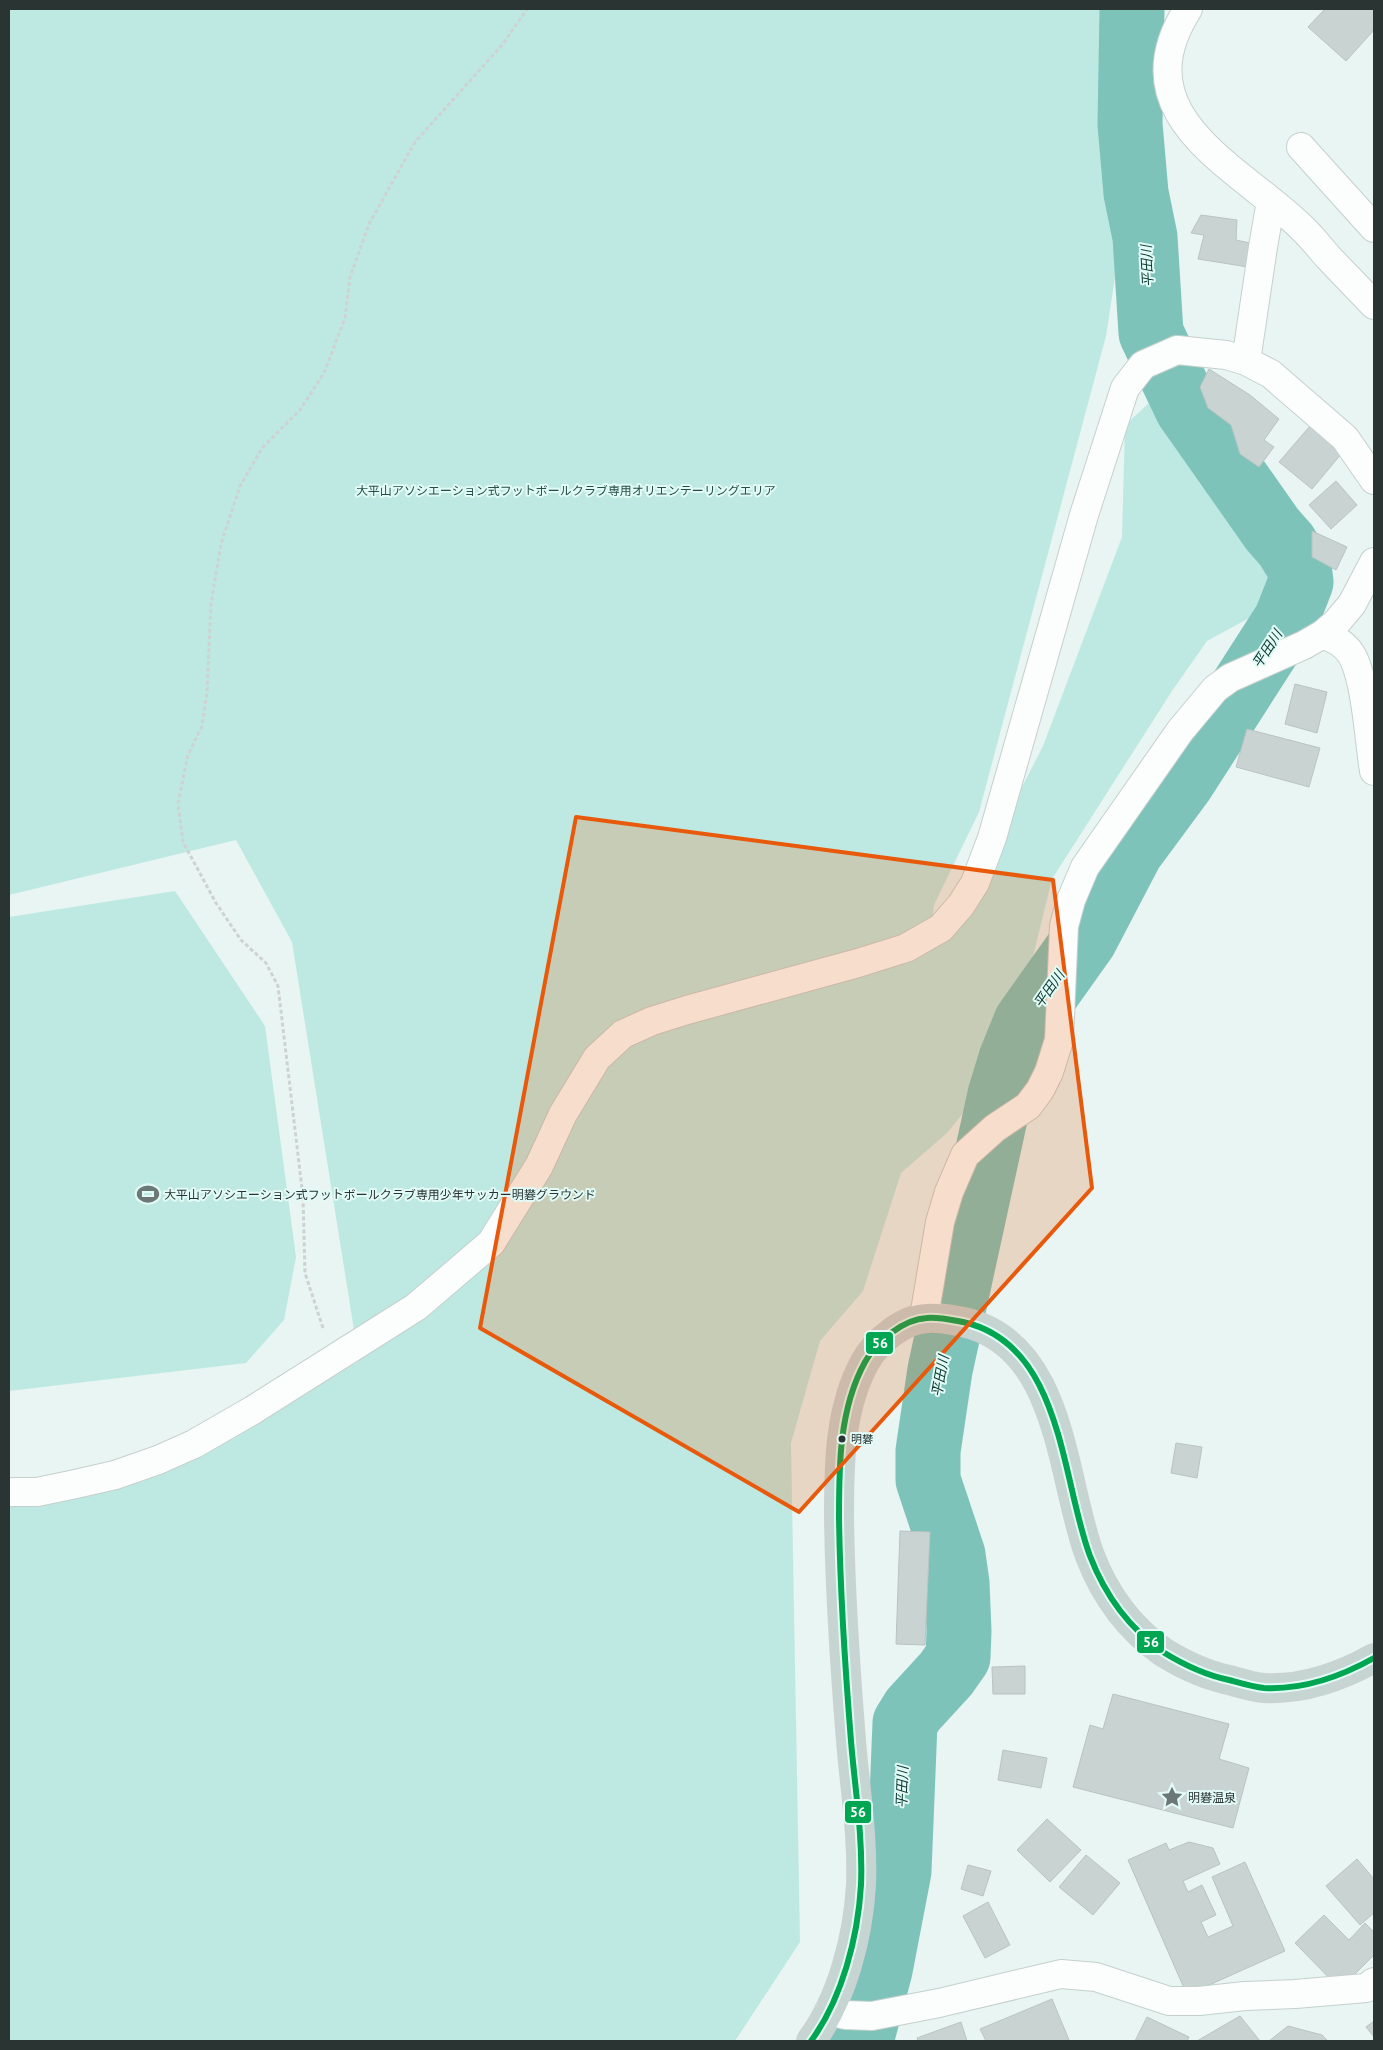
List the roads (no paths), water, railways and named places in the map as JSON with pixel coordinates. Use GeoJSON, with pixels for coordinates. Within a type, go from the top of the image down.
{"type":"FeatureCollection","features":[{"type":"Feature","properties":{"kind":"highway"},"geometry":{"type":"LineString","coordinates":[[812,2041],[823,2025],[837,2013],[858,1922],[861,1884],[861,1844],[844,1660],[840,1592],[839,1466],[842,1438],[856,1383],[865,1361],[876,1346],[906,1323],[932,1318],[985,1328],[1024,1360],[1041,1387],[1056,1425],[1082,1532],[1092,1560],[1106,1590],[1125,1618],[1149,1642],[1183,1664],[1217,1678],[1263,1688],[1299,1687],[1335,1677],[1374,1658]]}},
{"type":"Feature","properties":{"kind":"street"},"geometry":{"type":"LineString","coordinates":[[1188,9],[1178,24],[1171,44],[1168,71],[1171,95],[1182,119],[1201,143],[1302,227],[1374,305]]}},
{"type":"Feature","properties":{"kind":"street"},"geometry":{"type":"LineString","coordinates":[[1301,147],[1374,228]]}},
{"type":"Feature","properties":{"kind":"street"},"geometry":{"type":"LineString","coordinates":[[1246,361],[1262,247],[1271,201]]}},
{"type":"Feature","properties":{"kind":"street"},"geometry":{"type":"LineString","coordinates":[[9,1492],[37,1492],[115,1475],[158,1460],[194,1444],[253,1410],[416,1307],[490,1243],[539,1166],[563,1114],[597,1058],[624,1034],[652,1021],[678,1013],[906,948],[941,928],[975,883],[992,838],[1084,515],[1125,388],[1143,365],[1177,350],[1226,355],[1246,361],[1270,374],[1345,438],[1374,480]]}},
{"type":"Feature","properties":{"kind":"street"},"geometry":{"type":"LineString","coordinates":[[932,1318],[940,1222],[948,1192],[965,1155],[995,1128],[1028,1106],[1040,1090],[1049,1072],[1059,1040],[1064,926],[1071,900],[1085,868],[1180,731],[1215,689],[1230,678],[1304,645],[1336,624],[1352,604],[1374,562]]}},
{"type":"Feature","properties":{"kind":"street"},"geometry":{"type":"LineString","coordinates":[[1323,634],[1340,642],[1350,653],[1358,670],[1374,772]]}},
{"type":"Feature","properties":{"kind":"street"},"geometry":{"type":"LineString","coordinates":[[837,2013],[872,2016],[1061,1974],[1096,1977],[1169,2001],[1199,2001],[1366,1988],[1374,1982]]}},
{"type":"Feature","properties":{"kind":"waterway","name":"平田川"},"geometry":{"type":"LineString","coordinates":[[861,2041],[880,1970],[899,1871],[905,1723],[913,1710],[946,1674],[958,1657],[957,1583],[953,1555],[928,1480],[928,1451],[940,1370],[1000,1095],[1011,1059],[1026,1022],[1085,939],[1131,851],[1182,782],[1286,620],[1301,582],[1299,566],[1286,545],[1272,529],[1187,408],[1151,333],[1145,237],[1136,193],[1130,124],[1132,9]]}},
{"type":"Feature","properties":{"kind":"place","name":"大平山アソシエーション式フットボールクラブ専用少年サッカー明礬グラウンド"},"geometry":{"type":"Point","coordinates":[148,1194]}},
{"type":"Feature","properties":{"kind":"place","name":"明礬"},"geometry":{"type":"Point","coordinates":[842,1439]}},
{"type":"Feature","properties":{"kind":"place","name":"明礬温泉"},"geometry":{"type":"Point","coordinates":[1172,1797]}},
{"type":"Feature","properties":{"kind":"park label","name":"大平山アソシエーション式フットボールクラブ専用オリエンテーリングエリア"},"geometry":{"type":"Point","coordinates":[566,490]}}]}
